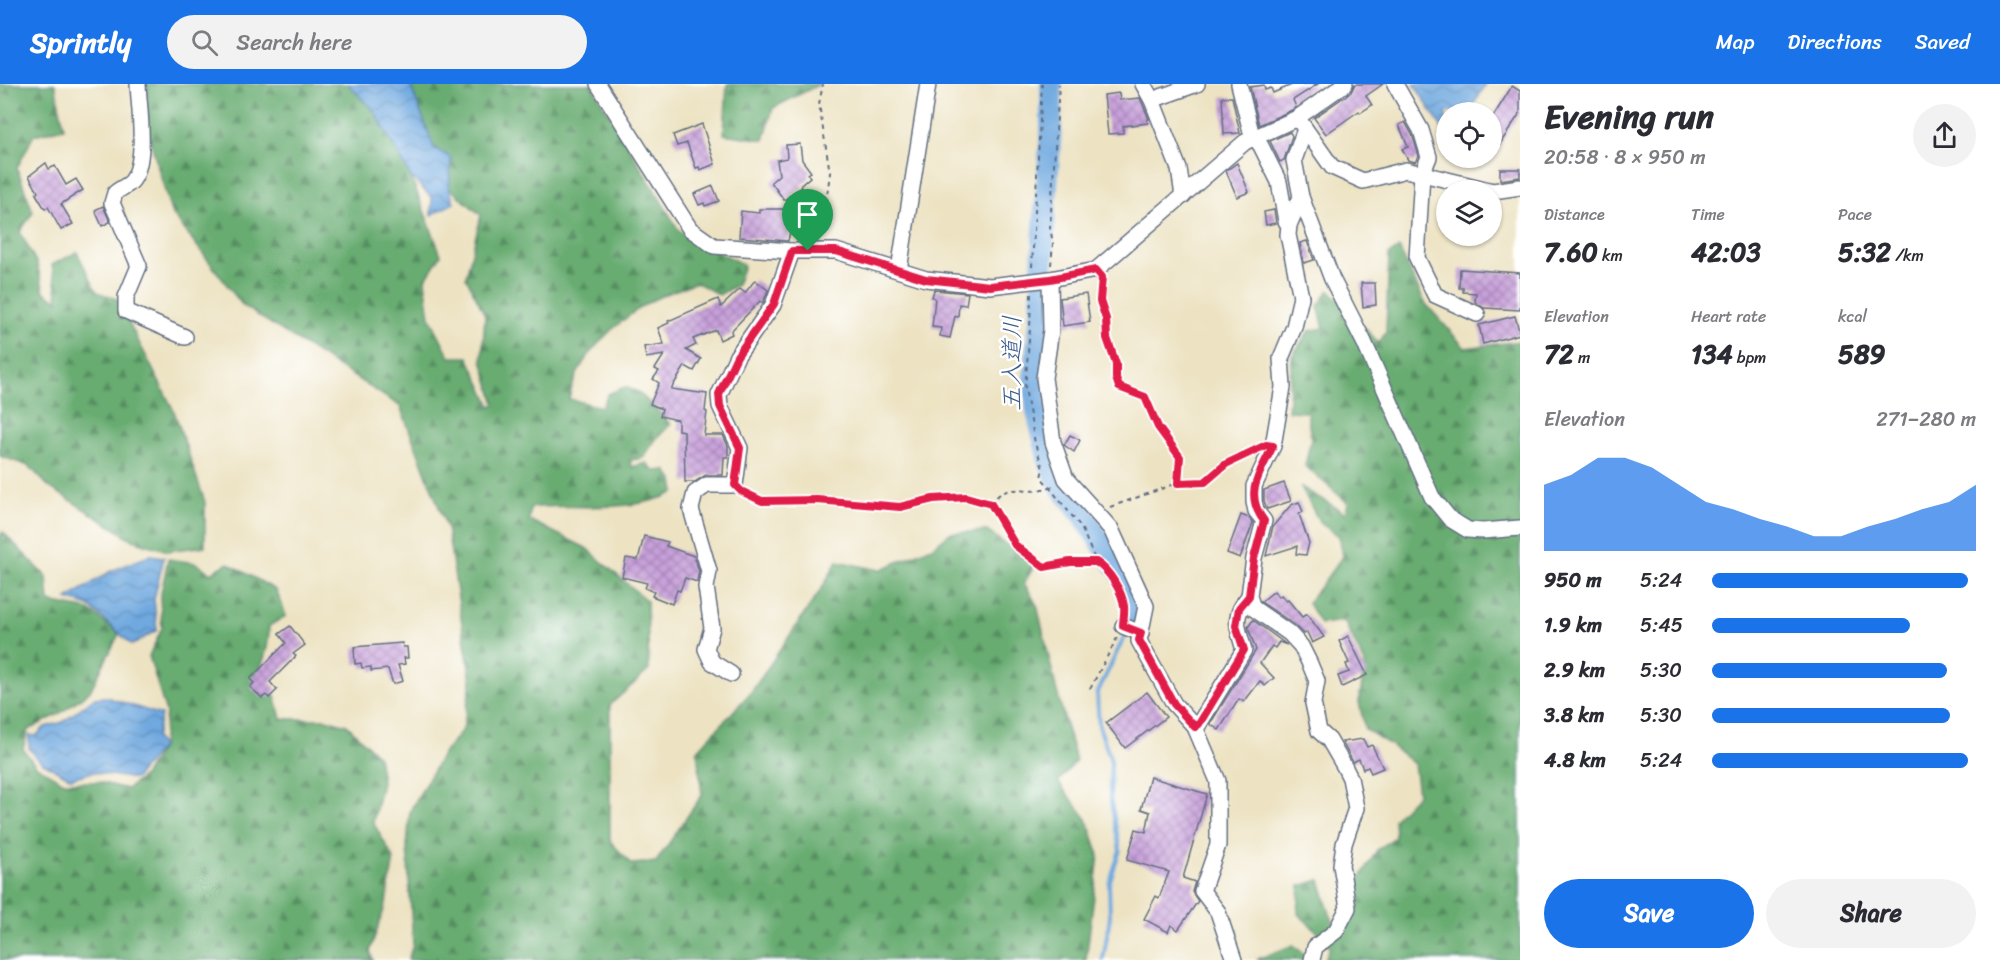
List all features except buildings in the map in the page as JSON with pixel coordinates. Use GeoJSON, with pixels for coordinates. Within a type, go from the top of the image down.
{"type":"FeatureCollection","features":[{"type":"Feature","properties":{"kind":"street"},"geometry":{"type":"LineString","coordinates":[[138,84],[141,131],[139,164],[131,182],[115,192],[112,203],[139,266],[126,297],[126,311],[184,337]]}},
{"type":"Feature","properties":{"kind":"street"},"geometry":{"type":"LineString","coordinates":[[598,84],[690,230],[714,246],[792,251],[836,251],[926,279],[990,286],[1031,282],[1096,270],[1245,142],[1301,124],[1345,84]]}},
{"type":"Feature","properties":{"kind":"street"},"geometry":{"type":"LineString","coordinates":[[899,270],[928,84]]}},
{"type":"Feature","properties":{"kind":"street"},"geometry":{"type":"LineString","coordinates":[[1143,84],[1152,100],[1179,169],[1183,196]]}},
{"type":"Feature","properties":{"kind":"street"},"geometry":{"type":"LineString","coordinates":[[1152,100],[1197,84]]}},
{"type":"Feature","properties":{"kind":"street"},"geometry":{"type":"LineString","coordinates":[[1239,84],[1251,132],[1261,146],[1279,182],[1286,221],[1289,225]]}},
{"type":"Feature","properties":{"kind":"street"},"geometry":{"type":"LineString","coordinates":[[1395,84],[1421,130],[1429,158],[1422,174],[1417,258],[1435,295],[1477,314]]}},
{"type":"Feature","properties":{"kind":"street"},"geometry":{"type":"LineString","coordinates":[[1301,124],[1332,167],[1363,181],[1406,170],[1493,191],[1520,187]]}},
{"type":"Feature","properties":{"kind":"street"},"geometry":{"type":"LineString","coordinates":[[1301,124],[1294,160],[1301,197],[1332,279],[1364,342],[1432,496],[1450,519],[1468,530],[1520,528]]}},
{"type":"Feature","properties":{"kind":"street"},"geometry":{"type":"LineString","coordinates":[[1301,197],[1289,225],[1288,235],[1301,297],[1294,327],[1281,357],[1283,387],[1273,446],[1254,486],[1256,511],[1264,521],[1254,558],[1249,596],[1253,608],[1289,633],[1301,646],[1317,681],[1314,703],[1319,731],[1329,740],[1350,778],[1356,808],[1344,844],[1341,865],[1348,908],[1336,931],[1315,946],[1312,960]]}},
{"type":"Feature","properties":{"kind":"street"},"geometry":{"type":"LineString","coordinates":[[731,674],[712,662],[706,649],[712,628],[706,587],[709,571],[691,509],[695,494],[707,485],[735,485],[740,448],[720,406],[719,394],[737,356],[774,304],[792,251]]}},
{"type":"Feature","properties":{"kind":"street"},"geometry":{"type":"LineString","coordinates":[[1050,279],[1051,330],[1044,378],[1053,442],[1066,479],[1111,530],[1146,606],[1139,640],[1174,704],[1195,727],[1218,781],[1218,845],[1202,891],[1218,912],[1234,960]]}},
{"type":"Feature","properties":{"kind":"street"},"geometry":{"type":"LineString","coordinates":[[1195,727],[1244,650],[1236,626],[1239,608],[1249,596]]}},
{"type":"Feature","properties":{"kind":"street"},"geometry":{"type":"LineString","coordinates":[[1123,626],[1141,633]]}},
{"type":"Feature","properties":{"kind":"path"},"geometry":{"type":"LineString","coordinates":[[808,251],[826,203],[830,173],[819,104],[823,84]]}},
{"type":"Feature","properties":{"kind":"path"},"geometry":{"type":"LineString","coordinates":[[1031,282],[1042,84]]}},
{"type":"Feature","properties":{"kind":"path"},"geometry":{"type":"LineString","coordinates":[[1050,279],[1053,243],[1050,228],[1059,84]]}},
{"type":"Feature","properties":{"kind":"path"},"geometry":{"type":"LineString","coordinates":[[1096,270],[1102,277],[1100,301],[1106,319],[1107,338],[1116,364],[1116,378],[1119,387],[1145,397],[1158,427],[1180,457],[1178,483]]}},
{"type":"Feature","properties":{"kind":"path"},"geometry":{"type":"LineString","coordinates":[[1096,513],[1178,483],[1205,482],[1226,464],[1266,445],[1273,446]]}},
{"type":"Feature","properties":{"kind":"path"},"geometry":{"type":"LineString","coordinates":[[735,485],[741,491],[762,501],[817,500],[900,507],[933,499],[966,497],[991,504],[1015,545],[1044,567],[1070,562],[1096,562],[1114,581],[1124,606],[1123,626],[1090,689]]}},
{"type":"Feature","properties":{"kind":"path"},"geometry":{"type":"LineString","coordinates":[[991,504],[994,499],[1012,489],[1038,491],[1050,488]]}},
{"type":"Feature","properties":{"kind":"green space"},"geometry":{"type":"Polygon","coordinates":[[[0,84],[55,84],[64,128],[34,135],[17,168],[33,212],[20,232],[37,264],[44,292],[58,301],[52,265],[77,252],[97,292],[117,299],[174,411],[205,502],[205,546],[168,551],[133,540],[49,487],[29,466],[0,456],[0,84]]]}},
{"type":"Feature","properties":{"kind":"green space"},"geometry":{"type":"Polygon","coordinates":[[[147,84],[348,84],[375,112],[411,177],[441,255],[425,280],[430,317],[450,357],[468,357],[491,406],[495,404],[482,360],[485,315],[466,277],[481,215],[449,188],[451,158],[434,148],[410,84],[591,84],[679,231],[744,265],[737,285],[719,295],[696,282],[660,296],[641,307],[617,325],[596,346],[586,358],[573,384],[569,399],[602,407],[608,394],[625,387],[638,392],[671,424],[656,439],[643,458],[630,460],[632,467],[647,463],[654,471],[666,470],[673,480],[675,492],[658,499],[623,506],[531,507],[529,520],[586,548],[647,601],[649,670],[610,705],[610,841],[631,864],[656,862],[702,795],[697,751],[752,691],[822,588],[837,561],[880,570],[934,546],[950,533],[987,531],[1035,565],[1024,583],[1037,605],[1076,761],[1058,782],[1087,819],[1099,855],[1086,960],[408,960],[413,945],[407,846],[410,811],[442,755],[463,729],[471,681],[447,528],[400,406],[243,306],[171,212],[148,133],[147,84]]]}},
{"type":"Feature","properties":{"kind":"green space"},"geometry":{"type":"Polygon","coordinates":[[[727,84],[820,84],[773,108],[764,140],[724,134],[727,84]]]}},
{"type":"Feature","properties":{"kind":"green space"},"geometry":{"type":"Polygon","coordinates":[[[1399,248],[1425,303],[1465,348],[1520,341],[1520,960],[1324,960],[1330,948],[1319,933],[1298,914],[1300,886],[1320,880],[1330,914],[1339,934],[1351,918],[1356,885],[1377,850],[1395,837],[1394,819],[1418,794],[1414,764],[1365,729],[1359,702],[1365,664],[1344,621],[1320,624],[1308,603],[1342,557],[1339,536],[1320,523],[1301,487],[1345,513],[1348,503],[1305,466],[1311,439],[1307,412],[1288,411],[1292,356],[1309,331],[1324,328],[1318,306],[1329,290],[1379,343],[1386,332],[1389,255],[1399,248]]]}},
{"type":"Feature","properties":{"kind":"green space"},"geometry":{"type":"Polygon","coordinates":[[[3,532],[47,577],[49,602],[89,610],[119,634],[90,691],[59,714],[28,730],[23,749],[36,766],[64,782],[99,782],[127,789],[145,775],[162,746],[166,713],[149,656],[162,628],[160,598],[168,559],[196,563],[211,573],[228,563],[276,590],[286,616],[269,626],[265,656],[252,684],[264,697],[275,695],[281,719],[326,719],[347,725],[378,756],[382,782],[373,822],[394,859],[386,903],[370,951],[373,960],[0,960],[0,536],[3,532]]]}},
{"type":"Feature","properties":{"kind":"green space"},"geometry":{"type":"Polygon","coordinates":[[[1293,945],[1312,960],[1257,960],[1258,959],[1293,945]]]}},
{"type":"Feature","properties":{"kind":"water"},"geometry":{"type":"Polygon","coordinates":[[[348,84],[410,84],[434,148],[451,158],[449,188],[454,203],[431,215],[432,198],[411,177],[375,112],[348,84]]]}},
{"type":"Feature","properties":{"kind":"water"},"geometry":{"type":"Polygon","coordinates":[[[1414,84],[1486,84],[1475,102],[1436,102],[1436,119],[1414,84]]]}},
{"type":"Feature","properties":{"kind":"water"},"geometry":{"type":"Polygon","coordinates":[[[151,555],[164,557],[154,599],[157,630],[132,645],[89,606],[67,599],[111,571],[151,555]]]}},
{"type":"Feature","properties":{"kind":"water"},"geometry":{"type":"Polygon","coordinates":[[[106,697],[161,715],[156,738],[162,746],[135,779],[93,772],[71,778],[41,762],[29,749],[29,735],[36,736],[45,727],[63,722],[94,698],[106,697]]]}},
{"type":"Feature","properties":{"kind":"waterway","name":"五入道川"},"geometry":{"type":"LineString","coordinates":[[1051,84],[1051,128],[1041,311],[1034,378],[1037,412],[1049,461],[1062,489],[1082,513],[1124,578],[1132,595],[1134,617]]}},
{"type":"Feature","properties":{"kind":"waterway","name":"五入道川"},"geometry":{"type":"LineString","coordinates":[[1131,624],[1134,617]]}},
{"type":"Feature","properties":{"kind":"waterway"},"geometry":{"type":"LineString","coordinates":[[1103,960],[1110,917],[1109,884],[1120,850],[1110,797],[1111,761],[1099,726],[1097,694],[1127,631]]}},
{"type":"Feature","properties":{"kind":"route"},"geometry":{"type":"LineString","coordinates":[[792,251],[808,251],[836,251],[926,279],[990,286],[1050,279],[1096,270],[1102,277],[1100,301],[1106,319],[1107,338],[1116,364],[1116,378],[1119,387],[1145,397],[1158,427],[1180,457],[1178,483],[1205,482],[1226,464],[1266,445],[1273,446],[1254,486],[1256,511],[1264,521],[1254,558],[1249,596],[1239,608],[1236,626],[1244,650],[1199,724],[1195,727],[1174,704],[1139,640],[1141,633],[1123,626],[1124,606],[1114,581],[1099,564],[1070,562],[1044,567],[1015,545],[991,504],[966,497],[933,499],[900,507],[817,500],[762,501],[741,491],[735,485],[740,448],[720,406],[719,394],[737,356],[774,304],[792,251]]}}]}
